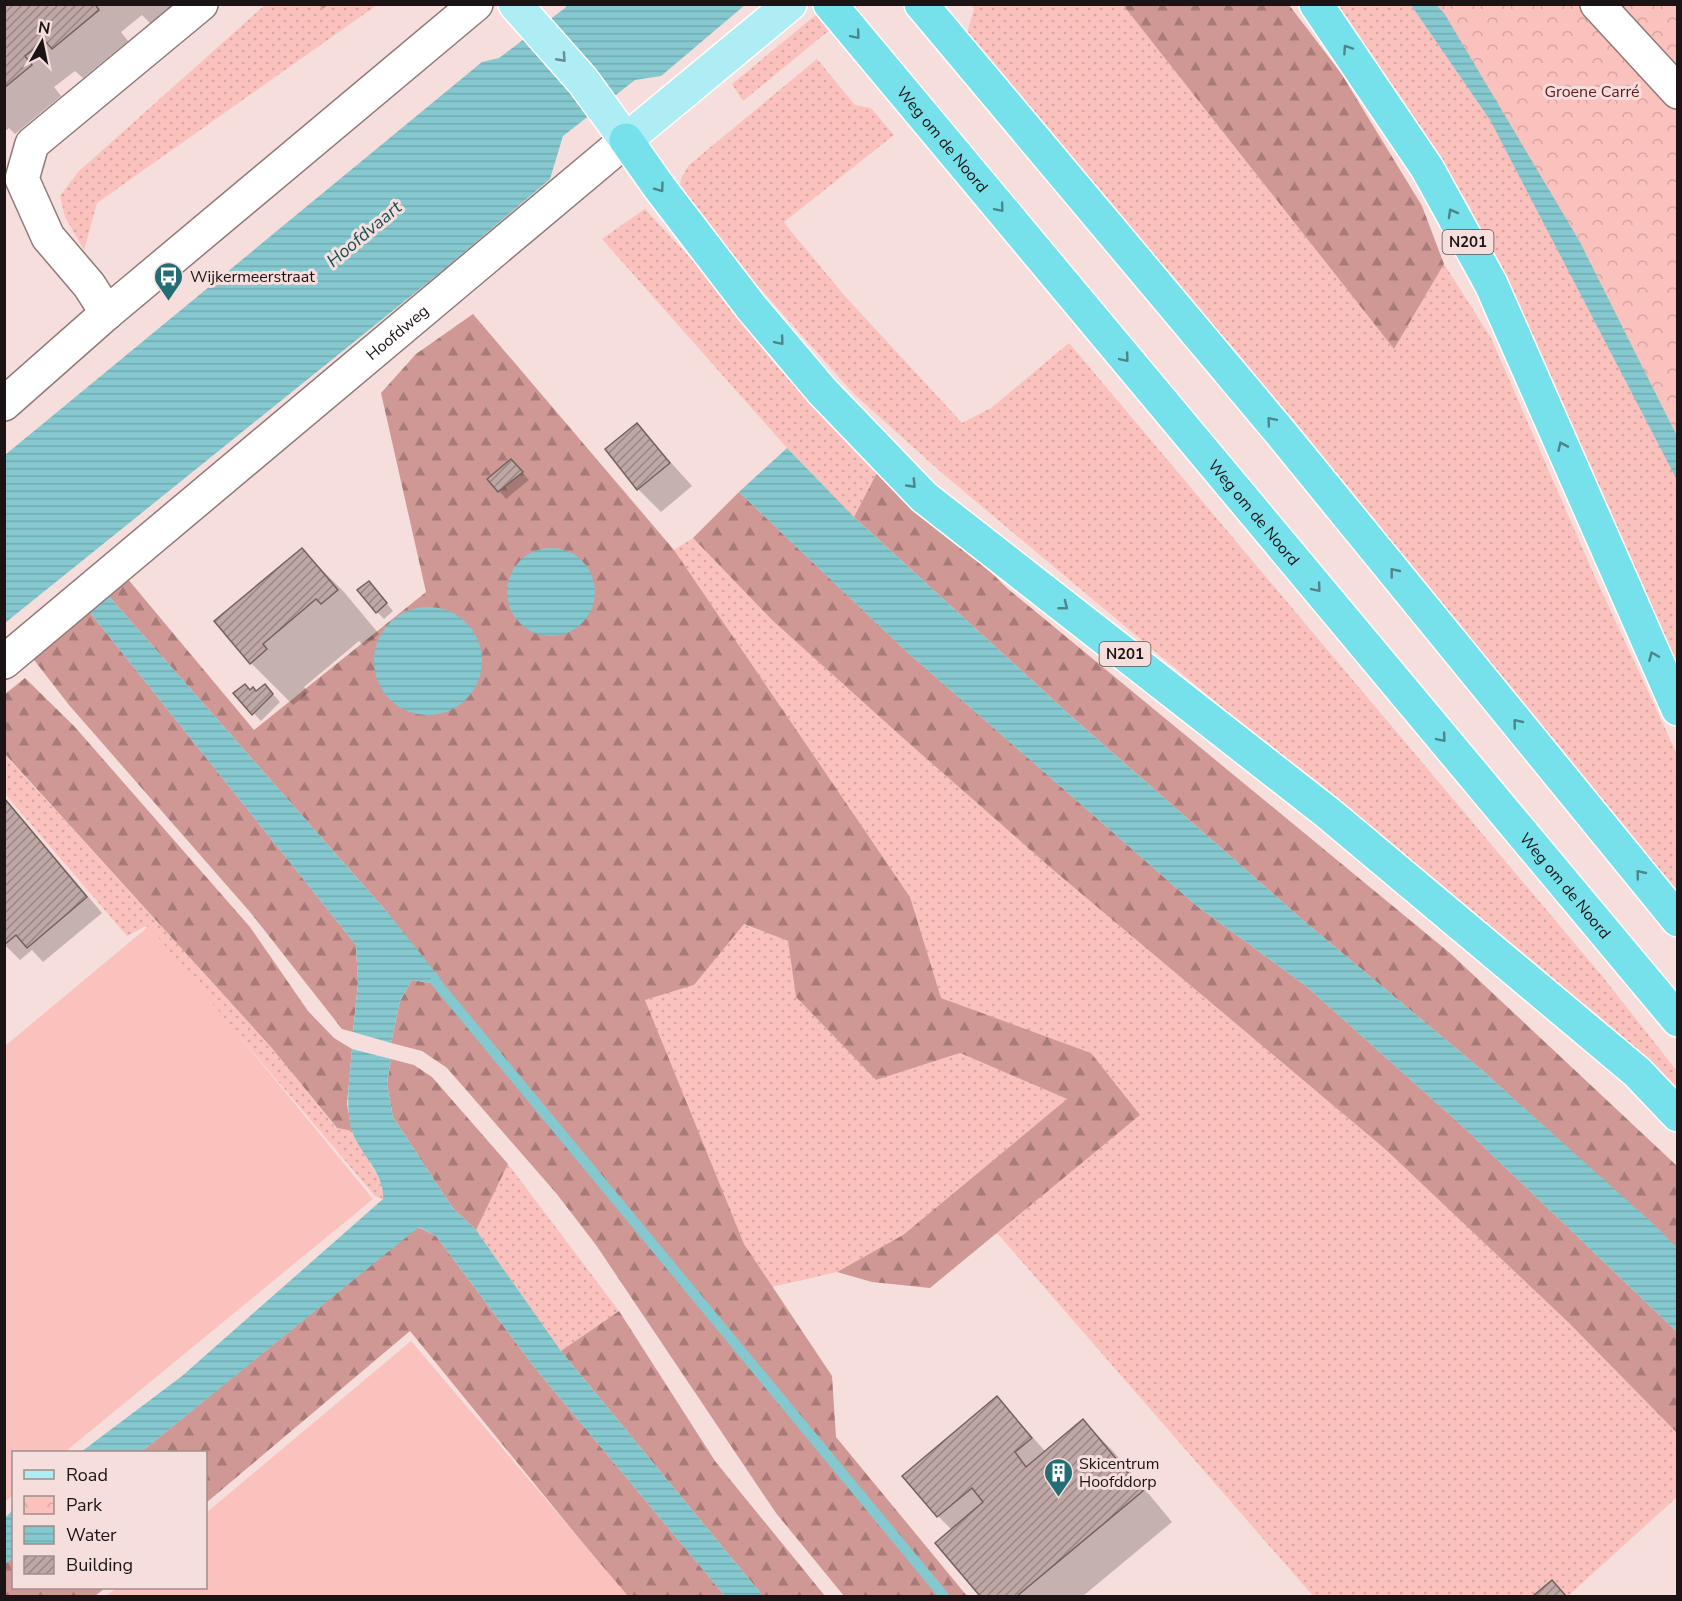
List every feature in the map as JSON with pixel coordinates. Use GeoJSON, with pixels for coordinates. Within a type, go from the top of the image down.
{"type":"FeatureCollection","features":[{"type":"Feature","properties":{"kind":"highway","name":"Weg om de Noord"},"geometry":{"type":"LineString","coordinates":[[830,4],[1677,1020]]}},
{"type":"Feature","properties":{"kind":"highway","name":"N201"},"geometry":{"type":"LineString","coordinates":[[1316,4],[1427,168],[1491,284],[1677,709]]}},
{"type":"Feature","properties":{"kind":"highway"},"geometry":{"type":"LineString","coordinates":[[928,13],[1280,432],[1677,920]]}},
{"type":"Feature","properties":{"kind":"highway","name":"N201"},"geometry":{"type":"LineString","coordinates":[[626,140],[751,307],[822,391],[924,497],[1328,813],[1637,1072],[1677,1115]]}},
{"type":"Feature","properties":{"kind":"main road","name":"Hoofdweg"},"geometry":{"type":"LineString","coordinates":[[626,140],[790,4]]}},
{"type":"Feature","properties":{"kind":"main road"},"geometry":{"type":"LineString","coordinates":[[520,10],[583,81],[596,102],[626,140]]}},
{"type":"Feature","properties":{"kind":"street"},"geometry":{"type":"LineString","coordinates":[[107,313],[89,285],[48,237],[22,178],[32,144],[201,4]]}},
{"type":"Feature","properties":{"kind":"street"},"geometry":{"type":"LineString","coordinates":[[4,404],[107,313],[476,4]]}},
{"type":"Feature","properties":{"kind":"street"},"geometry":{"type":"LineString","coordinates":[[1597,4],[1677,92]]}},
{"type":"Feature","properties":{"kind":"street","name":"Hoofdweg"},"geometry":{"type":"LineString","coordinates":[[4,662],[626,140]]}},
{"type":"Feature","properties":{"kind":"green space"},"geometry":{"type":"Polygon","coordinates":[[[266,4],[377,5],[97,203],[84,250],[65,217],[60,196],[78,172],[266,4]]]}},
{"type":"Feature","properties":{"kind":"green space"},"geometry":{"type":"Polygon","coordinates":[[[828,5],[860,5],[743,101],[732,84],[828,5]]]}},
{"type":"Feature","properties":{"kind":"green space"},"geometry":{"type":"Polygon","coordinates":[[[971,5],[1123,5],[1394,349],[1444,264],[1491,338],[1595,577],[1677,754],[1677,894],[966,36],[974,9],[971,5]]]}},
{"type":"Feature","properties":{"kind":"green space"},"geometry":{"type":"Polygon","coordinates":[[[1123,5],[1289,5],[1341,73],[1422,206],[1444,264],[1394,349],[1123,5]]]}},
{"type":"Feature","properties":{"kind":"green space"},"geometry":{"type":"Polygon","coordinates":[[[1336,5],[1411,5],[1490,120],[1655,434],[1677,480],[1677,665],[1469,205],[1361,38],[1336,5]]]}},
{"type":"Feature","properties":{"kind":"green space","name":"Groene Carré"},"geometry":{"type":"Polygon","coordinates":[[[1436,5],[1677,5],[1677,436],[1580,242],[1436,5]]]}},
{"type":"Feature","properties":{"kind":"green space"},"geometry":{"type":"Polygon","coordinates":[[[817,59],[855,105],[871,108],[894,135],[784,222],[844,295],[962,423],[991,408],[1069,343],[1602,976],[1677,1071],[1677,1090],[1598,1016],[1317,787],[942,473],[854,394],[685,204],[680,183],[689,165],[817,59]]]}},
{"type":"Feature","properties":{"kind":"green space"},"geometry":{"type":"Polygon","coordinates":[[[645,209],[881,465],[854,517],[787,448],[602,239],[645,209]]]}},
{"type":"Feature","properties":{"kind":"green space"},"geometry":{"type":"Polygon","coordinates":[[[473,314],[674,550],[910,897],[941,998],[1091,1053],[1140,1115],[930,1288],[872,1282],[837,1272],[903,1235],[1067,1099],[960,1053],[876,1080],[796,997],[788,941],[744,924],[694,985],[645,1000],[744,1244],[832,1376],[836,1437],[967,1596],[844,1596],[776,1513],[596,1245],[556,1193],[447,1068],[422,1051],[391,1043],[400,1001],[412,980],[431,983],[387,912],[107,594],[127,578],[254,730],[426,592],[381,393],[416,354],[473,314]]]}},
{"type":"Feature","properties":{"kind":"green space"},"geometry":{"type":"Polygon","coordinates":[[[881,465],[1008,589],[1451,954],[1677,1166],[1677,1248],[1483,1071],[1304,921],[1072,717],[854,517],[881,465]]]}},
{"type":"Feature","properties":{"kind":"green space"},"geometry":{"type":"Polygon","coordinates":[[[739,492],[906,651],[1197,906],[1306,986],[1459,1123],[1677,1332],[1677,1433],[1569,1323],[1385,1149],[1052,869],[772,620],[693,538],[739,492]]]}},
{"type":"Feature","properties":{"kind":"green space"},"geometry":{"type":"Polygon","coordinates":[[[693,538],[772,620],[903,738],[1052,869],[1385,1149],[1569,1323],[1677,1433],[1677,1497],[1568,1596],[1313,1596],[997,1233],[1139,1115],[1091,1053],[940,998],[910,897],[674,550],[693,538]]]}},
{"type":"Feature","properties":{"kind":"green space"},"geometry":{"type":"Polygon","coordinates":[[[88,610],[356,945],[358,983],[353,1032],[342,1029],[250,912],[69,705],[31,656],[88,610]]]}},
{"type":"Feature","properties":{"kind":"green space"},"geometry":{"type":"Polygon","coordinates":[[[25,678],[74,726],[250,927],[308,1011],[334,1038],[352,1049],[347,1104],[352,1131],[337,1128],[271,1047],[5,754],[4,695],[25,678]]]}},
{"type":"Feature","properties":{"kind":"green space"},"geometry":{"type":"Polygon","coordinates":[[[4,754],[271,1047],[336,1128],[352,1131],[384,1188],[383,1199],[375,1196],[146,926],[127,936],[5,794],[4,754]]]}},
{"type":"Feature","properties":{"kind":"green space"},"geometry":{"type":"Polygon","coordinates":[[[743,924],[788,941],[796,997],[876,1080],[960,1053],[1067,1099],[903,1235],[837,1272],[772,1287],[741,1239],[645,1000],[694,985],[743,924]]]}},
{"type":"Feature","properties":{"kind":"green space"},"geometry":{"type":"Polygon","coordinates":[[[149,926],[373,1199],[66,1451],[12,1451],[12,1496],[5,1502],[5,1046],[149,926]]]}},
{"type":"Feature","properties":{"kind":"green space"},"geometry":{"type":"Polygon","coordinates":[[[391,1059],[414,1065],[432,1077],[508,1164],[476,1230],[452,1207],[393,1117],[387,1084],[391,1059]]]}},
{"type":"Feature","properties":{"kind":"green space"},"geometry":{"type":"Polygon","coordinates":[[[508,1164],[619,1311],[561,1351],[476,1230],[508,1164]]]}},
{"type":"Feature","properties":{"kind":"green space"},"geometry":{"type":"Polygon","coordinates":[[[418,1227],[436,1236],[535,1368],[725,1596],[626,1596],[410,1331],[207,1502],[207,1451],[142,1451],[418,1227]]]}},
{"type":"Feature","properties":{"kind":"green space"},"geometry":{"type":"Polygon","coordinates":[[[619,1311],[715,1461],[825,1596],[763,1596],[561,1351],[619,1311]]]}},
{"type":"Feature","properties":{"kind":"green space"},"geometry":{"type":"Polygon","coordinates":[[[411,1341],[628,1596],[106,1596],[116,1589],[207,1589],[207,1512],[411,1341]]]}},
{"type":"Feature","properties":{"kind":"green space"},"geometry":{"type":"Polygon","coordinates":[[[12,1558],[12,1589],[104,1589],[95,1596],[5,1596],[5,1564],[12,1558]]]}},
{"type":"Feature","properties":{"kind":"water","name":"Hoofdvaart"},"geometry":{"type":"Polygon","coordinates":[[[567,5],[745,5],[661,76],[635,80],[563,136],[550,179],[442,271],[5,623],[5,455],[482,62],[499,58],[567,5]]]}},
{"type":"Feature","properties":{"kind":"water"},"geometry":{"type":"Polygon","coordinates":[[[1411,5],[1436,5],[1444,13],[1580,242],[1677,436],[1677,480],[1490,120],[1411,5]]]}},
{"type":"Feature","properties":{"kind":"water"},"geometry":{"type":"Polygon","coordinates":[[[787,448],[854,517],[1072,717],[1304,921],[1483,1071],[1660,1230],[1677,1248],[1677,1332],[1459,1123],[1306,986],[1197,906],[906,651],[739,492],[787,448]]]}},
{"type":"Feature","properties":{"kind":"water"},"geometry":{"type":"Polygon","coordinates":[[[551,548],[568,552],[582,561],[591,575],[595,592],[591,609],[582,623],[568,632],[551,636],[534,632],[520,623],[511,609],[507,592],[511,575],[520,561],[534,552],[551,548]]]}},
{"type":"Feature","properties":{"kind":"water"},"geometry":{"type":"Polygon","coordinates":[[[107,594],[387,912],[441,979],[431,983],[412,980],[400,1001],[391,1043],[353,1032],[358,983],[356,945],[88,610],[107,594]]]}},
{"type":"Feature","properties":{"kind":"water"},"geometry":{"type":"Polygon","coordinates":[[[428,607],[449,611],[466,623],[478,640],[482,661],[478,682],[466,699],[449,711],[428,715],[407,711],[390,699],[378,682],[374,661],[378,640],[390,623],[407,611],[428,607]]]}},
{"type":"Feature","properties":{"kind":"water"},"geometry":{"type":"Polygon","coordinates":[[[352,1049],[391,1059],[387,1084],[393,1117],[452,1207],[476,1230],[561,1351],[763,1596],[725,1596],[535,1368],[436,1236],[419,1227],[142,1451],[82,1451],[182,1376],[383,1199],[376,1171],[359,1146],[351,1128],[349,1079],[352,1049]]]}},
{"type":"Feature","properties":{"kind":"water"},"geometry":{"type":"Polygon","coordinates":[[[12,1511],[12,1558],[5,1564],[5,1518],[12,1511]]]}},
{"type":"Feature","properties":{"kind":"building"},"geometry":{"type":"Polygon","coordinates":[[[4,4],[95,4],[99,10],[52,49],[45,41],[25,56],[32,65],[4,88],[4,4]]]}},
{"type":"Feature","properties":{"kind":"building"},"geometry":{"type":"Polygon","coordinates":[[[637,423],[670,463],[637,490],[605,449],[637,423]]]}},
{"type":"Feature","properties":{"kind":"building"},"geometry":{"type":"Polygon","coordinates":[[[511,459],[523,472],[498,492],[487,479],[511,459]]]}},
{"type":"Feature","properties":{"kind":"building"},"geometry":{"type":"Polygon","coordinates":[[[302,548],[338,590],[321,604],[316,599],[263,644],[267,649],[250,664],[214,621],[302,548]]]}},
{"type":"Feature","properties":{"kind":"building"},"geometry":{"type":"Polygon","coordinates":[[[369,581],[387,603],[376,613],[357,590],[369,581]]]}},
{"type":"Feature","properties":{"kind":"building"},"geometry":{"type":"Polygon","coordinates":[[[245,684],[250,690],[253,687],[256,691],[265,684],[273,694],[252,715],[233,693],[245,684]]]}},
{"type":"Feature","properties":{"kind":"building"},"geometry":{"type":"Polygon","coordinates":[[[4,798],[87,897],[27,948],[16,935],[4,945],[4,798]]]}},
{"type":"Feature","properties":{"kind":"building","name":"Skicentrum Hoofddorp"},"geometry":{"type":"Polygon","coordinates":[[[997,1396],[1032,1438],[1015,1452],[1026,1467],[1083,1419],[1143,1491],[1017,1596],[980,1596],[935,1543],[983,1502],[972,1488],[937,1517],[902,1476],[997,1396]]]}},
{"type":"Feature","properties":{"kind":"building"},"geometry":{"type":"Polygon","coordinates":[[[1552,1580],[1566,1596],[1533,1596],[1552,1580]]]}},
{"type":"Feature","properties":{"kind":"waterway"},"geometry":{"type":"LineString","coordinates":[[435,981],[944,1596]]}},
{"type":"Feature","properties":{"kind":"place","name":"Wijkermeerstraat"},"geometry":{"type":"Point","coordinates":[169,302]}},
{"type":"Feature","properties":{"kind":"place","name":"Skicentrum Hoofddorp"},"geometry":{"type":"Point","coordinates":[1058,1498]}}]}
